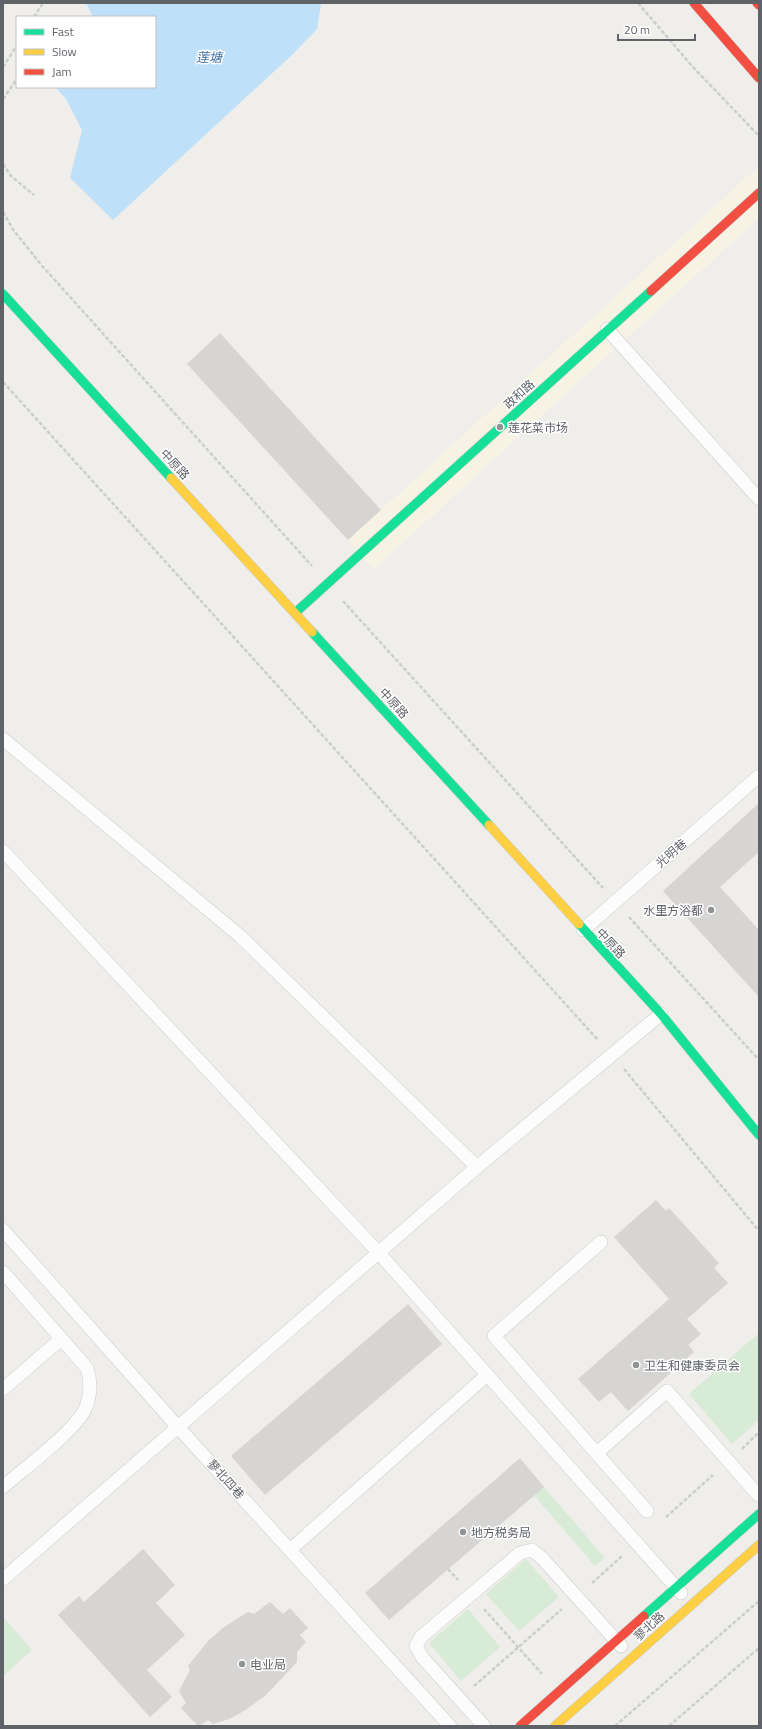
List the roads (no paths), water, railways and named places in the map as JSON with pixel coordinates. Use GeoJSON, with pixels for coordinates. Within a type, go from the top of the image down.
{"type":"FeatureCollection","features":[{"type":"Feature","properties":{"kind":"main road"},"geometry":{"type":"LineString","coordinates":[[694,3],[759,78]]}},
{"type":"Feature","properties":{"kind":"main road","name":"政和路"},"geometry":{"type":"LineString","coordinates":[[295,613],[759,193]]}},
{"type":"Feature","properties":{"kind":"main road","name":"中原路"},"geometry":{"type":"LineString","coordinates":[[3,294],[661,1014],[759,1135]]}},
{"type":"Feature","properties":{"kind":"main road"},"geometry":{"type":"LineString","coordinates":[[520,1726],[759,1514]]}},
{"type":"Feature","properties":{"kind":"main road","name":"蓼北路"},"geometry":{"type":"LineString","coordinates":[[555,1726],[759,1545]]}},
{"type":"Feature","properties":{"kind":"lane"},"geometry":{"type":"LineString","coordinates":[[607,329],[759,499]]}},
{"type":"Feature","properties":{"kind":"lane"},"geometry":{"type":"LineString","coordinates":[[3,739],[240,936],[477,1167]]}},
{"type":"Feature","properties":{"kind":"lane","name":"光明巷"},"geometry":{"type":"LineString","coordinates":[[583,930],[759,776]]}},
{"type":"Feature","properties":{"kind":"lane"},"geometry":{"type":"LineString","coordinates":[[3,850],[378,1252],[691,1605]]}},
{"type":"Feature","properties":{"kind":"lane"},"geometry":{"type":"LineString","coordinates":[[3,1579],[378,1252],[477,1167],[661,1014]]}},
{"type":"Feature","properties":{"kind":"lane","name":"蓼北四巷"},"geometry":{"type":"LineString","coordinates":[[3,1230],[177,1426],[450,1726]]}},
{"type":"Feature","properties":{"kind":"lane"},"geometry":{"type":"LineString","coordinates":[[601,1242],[494,1336],[648,1511]]}},
{"type":"Feature","properties":{"kind":"lane"},"geometry":{"type":"LineString","coordinates":[[3,1272],[87,1368],[91,1381],[86,1408],[77,1421],[3,1486]]}},
{"type":"Feature","properties":{"kind":"lane"},"geometry":{"type":"LineString","coordinates":[[3,1389],[61,1339]]}},
{"type":"Feature","properties":{"kind":"lane"},"geometry":{"type":"LineString","coordinates":[[290,1550],[487,1374]]}},
{"type":"Feature","properties":{"kind":"lane"},"geometry":{"type":"LineString","coordinates":[[597,1453],[667,1391],[758,1495]]}},
{"type":"Feature","properties":{"kind":"lane"},"geometry":{"type":"LineString","coordinates":[[484,1726],[422,1657],[416,1646],[421,1636],[520,1553],[532,1550],[542,1558],[632,1657]]}},
{"type":"Feature","properties":{"kind":"water","name":"莲塘"},"geometry":{"type":"Polygon","coordinates":[[[86,3],[321,3],[317,29],[293,54],[113,220],[70,178],[82,130],[66,99],[56,88],[156,88],[156,16],[92,16],[86,3]]]}},
{"type":"Feature","properties":{"kind":"place","name":"莲花菜市场"},"geometry":{"type":"Point","coordinates":[500,427]}},
{"type":"Feature","properties":{"kind":"place","name":"水里方浴都"},"geometry":{"type":"Point","coordinates":[711,910]}},
{"type":"Feature","properties":{"kind":"place","name":"卫生和健康委员会"},"geometry":{"type":"Point","coordinates":[636,1365]}},
{"type":"Feature","properties":{"kind":"place","name":"地方税务局"},"geometry":{"type":"Point","coordinates":[463,1532]}},
{"type":"Feature","properties":{"kind":"place","name":"电业局"},"geometry":{"type":"Point","coordinates":[242,1664]}}]}
